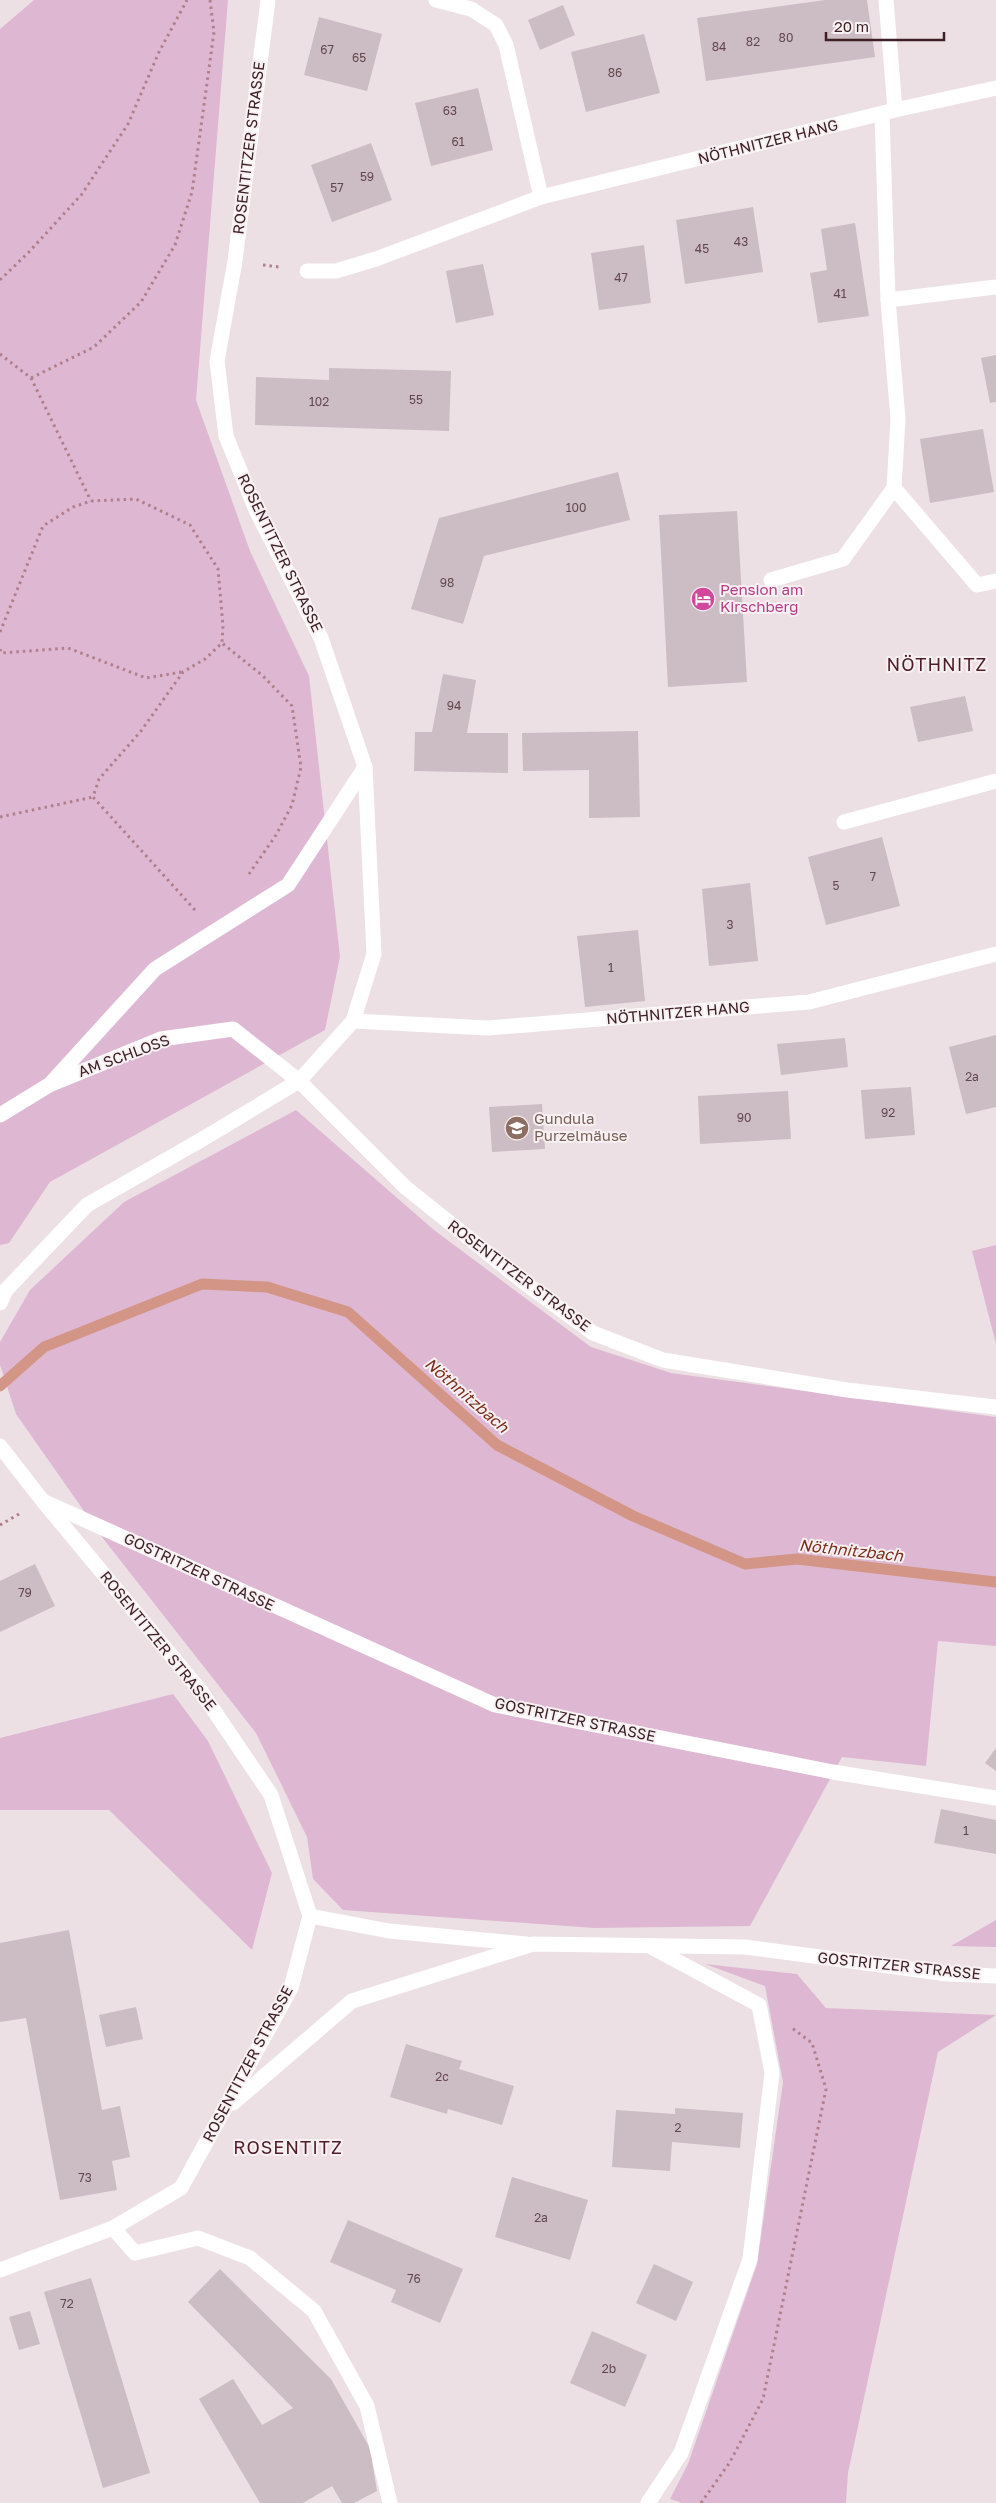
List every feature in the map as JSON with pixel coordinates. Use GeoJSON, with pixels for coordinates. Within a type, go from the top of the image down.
{"type":"FeatureCollection","features":[{"type":"Feature","properties":{"kind":"street","name":"ROSENTITZER STRASSE"},"geometry":{"type":"LineString","coordinates":[[0,1303],[6,1290],[88,1205],[299,1081],[354,1021],[374,954],[364,767],[321,638],[256,510],[226,436],[217,360],[235,261],[268,0]]}},
{"type":"Feature","properties":{"kind":"street"},"geometry":{"type":"LineString","coordinates":[[436,0],[471,9],[496,25],[506,45],[541,197]]}},
{"type":"Feature","properties":{"kind":"street"},"geometry":{"type":"LineString","coordinates":[[771,580],[843,559],[894,488],[898,420],[888,300],[889,112],[886,0]]}},
{"type":"Feature","properties":{"kind":"street","name":"NÖTHNITZER HANG"},"geometry":{"type":"LineString","coordinates":[[306,271],[336,271],[376,259],[541,197],[889,112],[996,88]]}},
{"type":"Feature","properties":{"kind":"street"},"geometry":{"type":"LineString","coordinates":[[888,300],[996,288]]}},
{"type":"Feature","properties":{"kind":"street"},"geometry":{"type":"LineString","coordinates":[[894,488],[977,585],[996,581]]}},
{"type":"Feature","properties":{"kind":"street"},"geometry":{"type":"LineString","coordinates":[[49,1085],[155,969],[288,885],[364,767]]}},
{"type":"Feature","properties":{"kind":"street"},"geometry":{"type":"LineString","coordinates":[[844,822],[996,781]]}},
{"type":"Feature","properties":{"kind":"street","name":"NÖTHNITZER HANG"},"geometry":{"type":"LineString","coordinates":[[354,1021],[488,1028],[809,1002],[996,954]]}},
{"type":"Feature","properties":{"kind":"street","name":"AM SCHLOSS"},"geometry":{"type":"LineString","coordinates":[[0,1115],[49,1085],[161,1039],[233,1029],[299,1081]]}},
{"type":"Feature","properties":{"kind":"street","name":"ROSENTITZER STRASSE"},"geometry":{"type":"LineString","coordinates":[[299,1081],[405,1187],[526,1284],[593,1332],[663,1360],[847,1390],[996,1407]]}},
{"type":"Feature","properties":{"kind":"street","name":"ROSENTITZER STRASSE"},"geometry":{"type":"LineString","coordinates":[[0,1446],[42,1500],[200,1690],[271,1795],[310,1916],[291,1988],[181,2188],[113,2228],[0,2270]]}},
{"type":"Feature","properties":{"kind":"street","name":"GOSTRITZER STRASSE"},"geometry":{"type":"LineString","coordinates":[[42,1500],[324,1629],[496,1705],[833,1772],[996,1798]]}},
{"type":"Feature","properties":{"kind":"street","name":"GOSTRITZER STRASSE"},"geometry":{"type":"LineString","coordinates":[[310,1916],[389,1931],[532,1944],[745,1947],[948,1974],[996,1976]]}},
{"type":"Feature","properties":{"kind":"street","name":"GOSTRITZER STRASSE"},"geometry":{"type":"LineString","coordinates":[[226,2109],[352,2001],[532,1944]]}},
{"type":"Feature","properties":{"kind":"street"},"geometry":{"type":"LineString","coordinates":[[648,2503],[681,2453],[750,2259],[772,2073],[759,2004],[650,1946]]}},
{"type":"Feature","properties":{"kind":"street"},"geometry":{"type":"LineString","coordinates":[[113,2228],[135,2253],[198,2238],[250,2258],[314,2311],[367,2406],[390,2503]]}},
{"type":"Feature","properties":{"kind":"path"},"geometry":{"type":"LineString","coordinates":[[0,280],[29,252],[82,194],[123,132],[159,52],[187,0]]}},
{"type":"Feature","properties":{"kind":"path"},"geometry":{"type":"LineString","coordinates":[[31,378],[94,347],[141,302],[175,245],[193,184],[214,32],[210,0]]}},
{"type":"Feature","properties":{"kind":"path"},"geometry":{"type":"LineString","coordinates":[[235,261],[306,271]]}},
{"type":"Feature","properties":{"kind":"path"},"geometry":{"type":"LineString","coordinates":[[0,354],[31,378],[91,501]]}},
{"type":"Feature","properties":{"kind":"path"},"geometry":{"type":"LineString","coordinates":[[0,632],[43,526],[73,507],[91,501],[136,499],[190,525],[218,569],[223,626],[222,643],[205,659],[183,672],[146,678],[68,648],[0,653],[0,650]]}},
{"type":"Feature","properties":{"kind":"path"},"geometry":{"type":"LineString","coordinates":[[222,643],[263,676],[292,706],[301,767],[292,805],[257,865],[246,878]]}},
{"type":"Feature","properties":{"kind":"path"},"geometry":{"type":"LineString","coordinates":[[93,797],[99,779],[141,731],[183,672]]}},
{"type":"Feature","properties":{"kind":"path"},"geometry":{"type":"LineString","coordinates":[[0,817],[93,797]]}},
{"type":"Feature","properties":{"kind":"path"},"geometry":{"type":"LineString","coordinates":[[93,797],[198,912]]}},
{"type":"Feature","properties":{"kind":"shaded area"},"geometry":{"type":"Polygon","coordinates":[[[34,0],[228,0],[196,400],[250,551],[309,676],[340,957],[325,1030],[50,1182],[9,1243],[0,1245],[0,29],[34,0]]]}},
{"type":"Feature","properties":{"kind":"shaded area"},"geometry":{"type":"Polygon","coordinates":[[[296,1110],[434,1230],[591,1347],[671,1373],[996,1417],[996,1646],[938,1641],[926,1766],[842,1757],[750,1926],[594,1928],[343,1910],[313,1879],[307,1837],[256,1733],[105,1541],[16,1414],[0,1365],[0,1342],[30,1290],[124,1202],[296,1110]]]}},
{"type":"Feature","properties":{"kind":"shaded area"},"geometry":{"type":"Polygon","coordinates":[[[996,1245],[996,1344],[972,1251],[996,1245]]]}},
{"type":"Feature","properties":{"kind":"shaded area"},"geometry":{"type":"Polygon","coordinates":[[[173,1694],[208,1741],[272,1873],[252,1950],[109,1810],[0,1810],[0,1738],[173,1694]]]}},
{"type":"Feature","properties":{"kind":"shaded area"},"geometry":{"type":"Polygon","coordinates":[[[996,1920],[996,1947],[951,1946],[996,1920]]]}},
{"type":"Feature","properties":{"kind":"shaded area"},"geometry":{"type":"Polygon","coordinates":[[[705,1964],[797,1974],[826,2008],[996,2015],[938,2052],[848,2473],[846,2503],[682,2503],[670,2499],[688,2464],[757,2264],[783,2082],[765,1986],[705,1964]]]}},
{"type":"Feature","properties":{"kind":"building"},"geometry":{"type":"Polygon","coordinates":[[[825,0],[867,0],[875,57],[706,81],[697,18],[825,0]]]}},
{"type":"Feature","properties":{"kind":"building"},"geometry":{"type":"Polygon","coordinates":[[[563,5],[575,35],[540,50],[528,20],[563,5]]]}},
{"type":"Feature","properties":{"kind":"building"},"geometry":{"type":"Polygon","coordinates":[[[319,17],[382,34],[367,91],[304,75],[319,17]]]}},
{"type":"Feature","properties":{"kind":"building"},"geometry":{"type":"Polygon","coordinates":[[[644,34],[660,93],[586,112],[571,52],[644,34]]]}},
{"type":"Feature","properties":{"kind":"building"},"geometry":{"type":"Polygon","coordinates":[[[478,88],[493,150],[431,166],[415,103],[478,88]]]}},
{"type":"Feature","properties":{"kind":"building"},"geometry":{"type":"Polygon","coordinates":[[[371,143],[392,200],[332,222],[311,165],[371,143]]]}},
{"type":"Feature","properties":{"kind":"building"},"geometry":{"type":"Polygon","coordinates":[[[753,207],[763,272],[685,284],[676,220],[753,207]]]}},
{"type":"Feature","properties":{"kind":"building"},"geometry":{"type":"Polygon","coordinates":[[[855,223],[869,316],[818,323],[810,273],[827,270],[821,229],[855,223]]]}},
{"type":"Feature","properties":{"kind":"building"},"geometry":{"type":"Polygon","coordinates":[[[644,245],[651,303],[599,310],[591,253],[644,245]]]}},
{"type":"Feature","properties":{"kind":"building"},"geometry":{"type":"Polygon","coordinates":[[[483,264],[494,315],[456,323],[446,271],[483,264]]]}},
{"type":"Feature","properties":{"kind":"building"},"geometry":{"type":"Polygon","coordinates":[[[996,355],[996,402],[990,403],[981,358],[996,355]]]}},
{"type":"Feature","properties":{"kind":"building"},"geometry":{"type":"Polygon","coordinates":[[[329,368],[451,371],[449,431],[255,425],[256,377],[329,380],[329,368]]]}},
{"type":"Feature","properties":{"kind":"building"},"geometry":{"type":"Polygon","coordinates":[[[983,429],[994,492],[930,503],[920,439],[983,429]]]}},
{"type":"Feature","properties":{"kind":"building"},"geometry":{"type":"Polygon","coordinates":[[[618,472],[630,520],[484,556],[463,624],[411,609],[439,518],[618,472]]]}},
{"type":"Feature","properties":{"kind":"building","name":"Pension am Kirschberg"},"geometry":{"type":"Polygon","coordinates":[[[737,511],[747,682],[668,687],[659,515],[737,511]]]}},
{"type":"Feature","properties":{"kind":"building"},"geometry":{"type":"Polygon","coordinates":[[[443,674],[476,680],[467,733],[508,733],[508,773],[414,771],[415,732],[432,732],[443,674]]]}},
{"type":"Feature","properties":{"kind":"building"},"geometry":{"type":"Polygon","coordinates":[[[965,696],[973,731],[918,742],[910,707],[965,696]]]}},
{"type":"Feature","properties":{"kind":"building"},"geometry":{"type":"Polygon","coordinates":[[[638,731],[640,817],[589,818],[589,770],[523,771],[522,733],[638,731]]]}},
{"type":"Feature","properties":{"kind":"building"},"geometry":{"type":"Polygon","coordinates":[[[882,837],[900,906],[826,925],[808,857],[882,837]]]}},
{"type":"Feature","properties":{"kind":"building"},"geometry":{"type":"Polygon","coordinates":[[[750,883],[758,961],[709,966],[702,889],[750,883]]]}},
{"type":"Feature","properties":{"kind":"building"},"geometry":{"type":"Polygon","coordinates":[[[638,930],[645,1001],[585,1007],[577,936],[638,930]]]}},
{"type":"Feature","properties":{"kind":"building"},"geometry":{"type":"Polygon","coordinates":[[[996,1035],[996,1107],[966,1114],[949,1047],[996,1035]]]}},
{"type":"Feature","properties":{"kind":"building"},"geometry":{"type":"Polygon","coordinates":[[[845,1038],[848,1067],[781,1075],[777,1044],[845,1038]]]}},
{"type":"Feature","properties":{"kind":"building"},"geometry":{"type":"Polygon","coordinates":[[[911,1087],[915,1135],[865,1139],[861,1090],[911,1087]]]}},
{"type":"Feature","properties":{"kind":"building"},"geometry":{"type":"Polygon","coordinates":[[[788,1091],[791,1139],[700,1144],[698,1096],[788,1091]]]}},
{"type":"Feature","properties":{"kind":"building","name":"Gundula Purzelmäuse"},"geometry":{"type":"Polygon","coordinates":[[[542,1104],[545,1149],[492,1152],[489,1107],[542,1104]]]}},
{"type":"Feature","properties":{"kind":"building"},"geometry":{"type":"Polygon","coordinates":[[[35,1564],[55,1606],[0,1632],[0,1581],[35,1564]]]}},
{"type":"Feature","properties":{"kind":"building"},"geometry":{"type":"Polygon","coordinates":[[[996,1748],[996,1771],[985,1763],[996,1748]]]}},
{"type":"Feature","properties":{"kind":"building"},"geometry":{"type":"Polygon","coordinates":[[[941,1809],[996,1820],[996,1854],[934,1843],[941,1809]]]}},
{"type":"Feature","properties":{"kind":"building"},"geometry":{"type":"Polygon","coordinates":[[[69,1930],[102,2110],[120,2106],[130,2157],[112,2161],[117,2190],[60,2200],[26,2018],[0,2022],[0,1943],[69,1930]]]}},
{"type":"Feature","properties":{"kind":"building"},"geometry":{"type":"Polygon","coordinates":[[[136,2007],[143,2039],[106,2047],[99,2015],[136,2007]]]}},
{"type":"Feature","properties":{"kind":"building"},"geometry":{"type":"Polygon","coordinates":[[[406,2044],[462,2061],[459,2069],[514,2086],[502,2125],[448,2109],[447,2114],[390,2097],[406,2044]]]}},
{"type":"Feature","properties":{"kind":"building"},"geometry":{"type":"Polygon","coordinates":[[[675,2108],[743,2113],[740,2148],[672,2142],[670,2171],[612,2167],[616,2110],[675,2114],[675,2108]]]}},
{"type":"Feature","properties":{"kind":"building"},"geometry":{"type":"Polygon","coordinates":[[[512,2177],[588,2200],[570,2260],[495,2237],[512,2177]]]}},
{"type":"Feature","properties":{"kind":"building"},"geometry":{"type":"Polygon","coordinates":[[[348,2220],[463,2269],[440,2323],[391,2302],[396,2290],[330,2262],[348,2220]]]}},
{"type":"Feature","properties":{"kind":"building"},"geometry":{"type":"Polygon","coordinates":[[[654,2264],[693,2282],[676,2321],[636,2303],[654,2264]]]}},
{"type":"Feature","properties":{"kind":"building"},"geometry":{"type":"Polygon","coordinates":[[[220,2269],[331,2379],[376,2459],[372,2461],[377,2491],[354,2503],[342,2503],[332,2486],[303,2503],[260,2503],[199,2399],[233,2379],[262,2425],[293,2408],[188,2302],[220,2269]]]}},
{"type":"Feature","properties":{"kind":"building"},"geometry":{"type":"Polygon","coordinates":[[[91,2278],[150,2473],[103,2488],[44,2292],[91,2278]]]}},
{"type":"Feature","properties":{"kind":"building"},"geometry":{"type":"Polygon","coordinates":[[[30,2311],[40,2344],[19,2350],[9,2317],[30,2311]]]}},
{"type":"Feature","properties":{"kind":"building"},"geometry":{"type":"Polygon","coordinates":[[[592,2331],[647,2355],[625,2407],[570,2383],[592,2331]]]}},
{"type":"Feature","properties":{"kind":"waterway","name":"Nöthnitzbach"},"geometry":{"type":"LineString","coordinates":[[0,1386],[44,1347],[202,1284],[267,1287],[348,1312],[497,1445],[633,1516],[745,1564],[797,1559],[996,1582]]}},
{"type":"Feature","properties":{"kind":"place","name":"Pension am Kirschberg"},"geometry":{"type":"Point","coordinates":[703,599]}},
{"type":"Feature","properties":{"kind":"place","name":"Gundula Purzelmäuse"},"geometry":{"type":"Point","coordinates":[517,1128]}},
{"type":"Feature","properties":{"kind":"district","name":"NÖTHNITZ"},"geometry":{"type":"Point","coordinates":[937,665]}},
{"type":"Feature","properties":{"kind":"district","name":"ROSENTITZ"},"geometry":{"type":"Point","coordinates":[288,2148]}}]}
